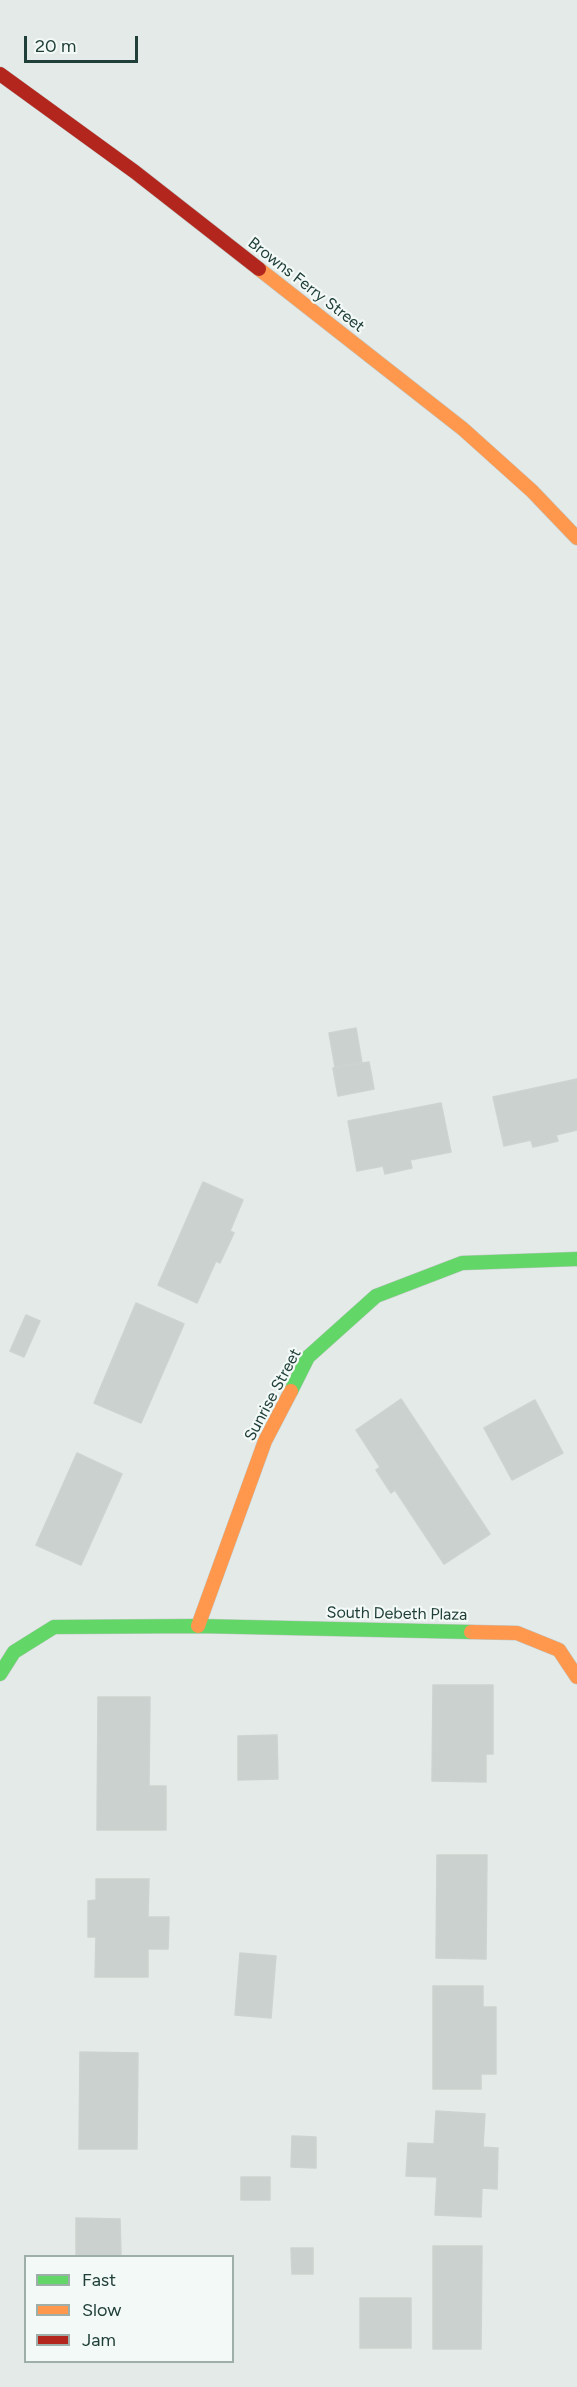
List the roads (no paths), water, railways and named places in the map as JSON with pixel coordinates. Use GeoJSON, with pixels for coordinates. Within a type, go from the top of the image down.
{"type":"FeatureCollection","features":[{"type":"Feature","properties":{"kind":"street","name":"Browns Ferry Street"},"geometry":{"type":"LineString","coordinates":[[0,74],[135,172],[464,429],[532,491],[577,538]]}},
{"type":"Feature","properties":{"kind":"street","name":"Sunrise Street"},"geometry":{"type":"LineString","coordinates":[[198,1626],[265,1441],[308,1358],[376,1296],[462,1263],[577,1259]]}},
{"type":"Feature","properties":{"kind":"street","name":"South Debeth Plaza"},"geometry":{"type":"LineString","coordinates":[[0,1674],[14,1652],[54,1627],[198,1626],[517,1632],[559,1650],[577,1677]]}}]}
